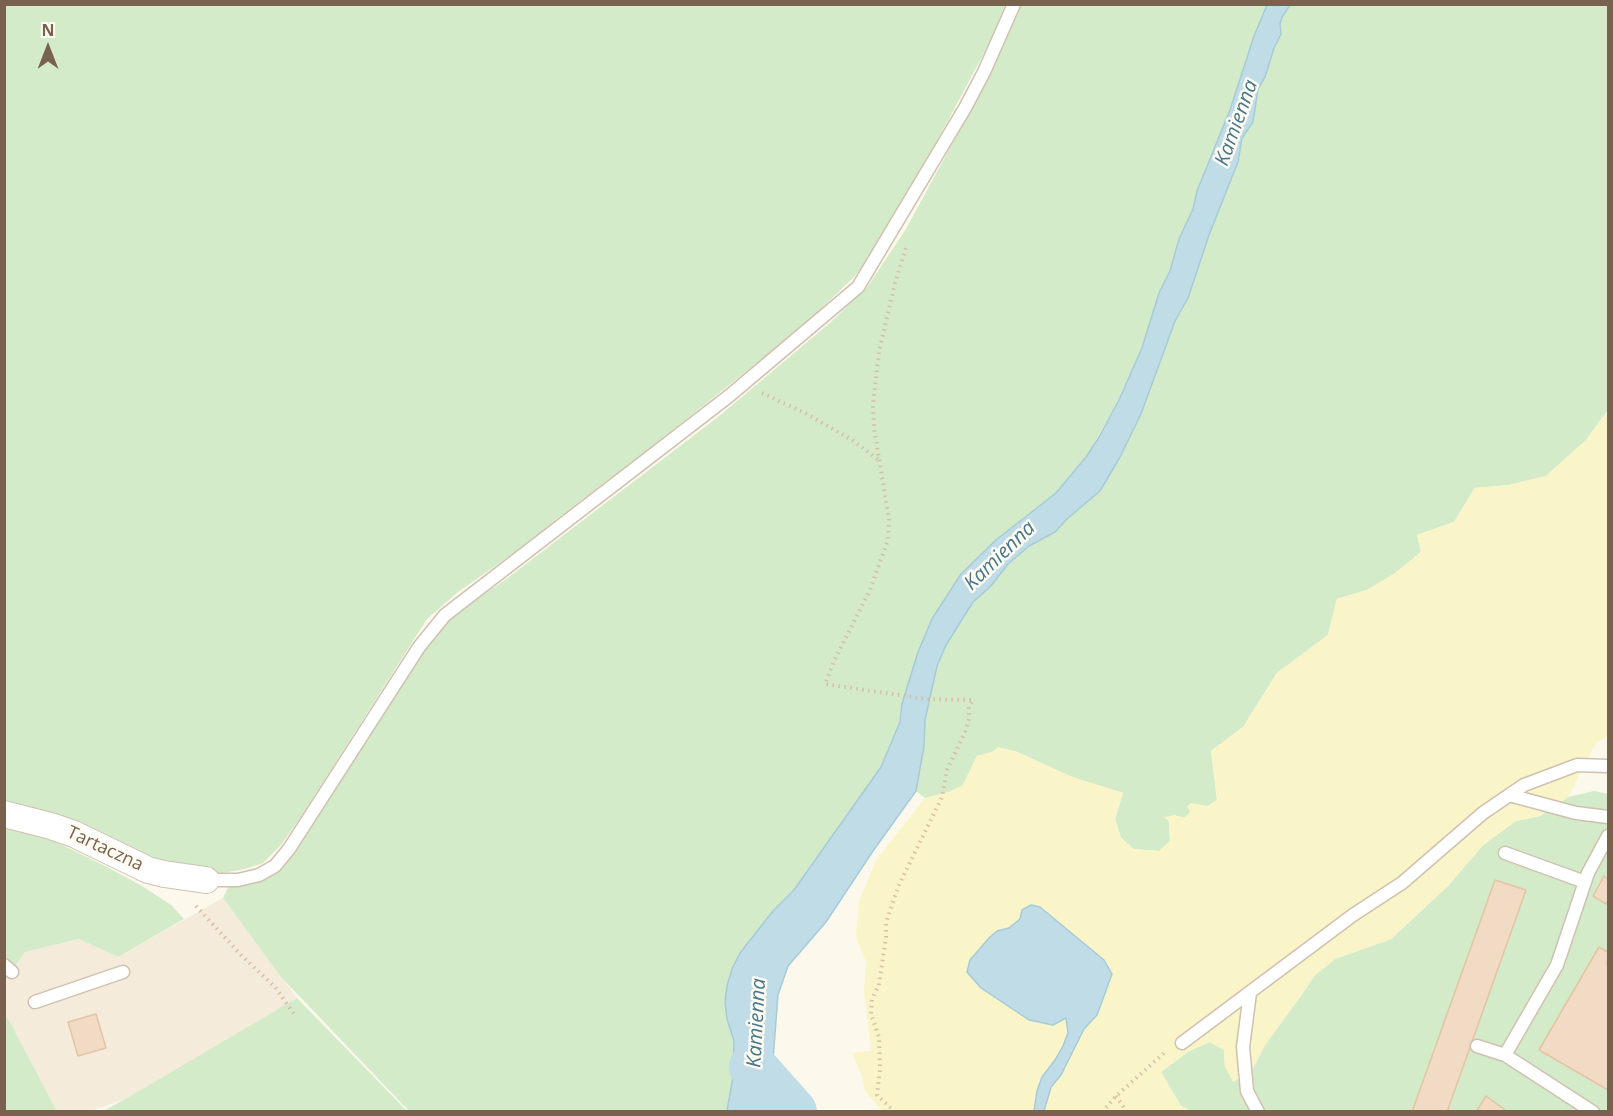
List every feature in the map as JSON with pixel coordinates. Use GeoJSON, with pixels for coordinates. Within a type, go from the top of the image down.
{"type":"FeatureCollection","features":[{"type":"Feature","properties":{"kind":"street","name":"Tartaczna"},"geometry":{"type":"LineString","coordinates":[[4,813],[74,834],[148,870],[206,879]]}},
{"type":"Feature","properties":{"kind":"lane"},"geometry":{"type":"LineString","coordinates":[[206,879],[238,880],[259,875],[275,866],[289,849],[398,678],[435,626],[455,607],[741,386],[858,287],[965,108],[984,72],[1014,4]]}},
{"type":"Feature","properties":{"kind":"lane"},"geometry":{"type":"LineString","coordinates":[[1182,1042],[1353,915],[1402,883],[1483,813],[1524,785],[1577,765],[1608,766]]}},
{"type":"Feature","properties":{"kind":"lane"},"geometry":{"type":"LineString","coordinates":[[1509,795],[1576,813],[1608,817]]}},
{"type":"Feature","properties":{"kind":"lane"},"geometry":{"type":"LineString","coordinates":[[1505,1055],[1557,965],[1585,882],[1608,836]]}},
{"type":"Feature","properties":{"kind":"lane"},"geometry":{"type":"LineString","coordinates":[[1505,853],[1585,882]]}},
{"type":"Feature","properties":{"kind":"lane"},"geometry":{"type":"LineString","coordinates":[[35,1002],[123,972]]}},
{"type":"Feature","properties":{"kind":"lane"},"geometry":{"type":"LineString","coordinates":[[1250,993],[1243,1047],[1247,1092],[1257,1112]]}},
{"type":"Feature","properties":{"kind":"lane"},"geometry":{"type":"LineString","coordinates":[[1477,1046],[1505,1055],[1593,1112]]}},
{"type":"Feature","properties":{"kind":"path"},"geometry":{"type":"LineString","coordinates":[[895,1112],[877,1095],[880,1070],[879,1037],[871,1014],[872,999],[879,985],[886,923],[898,887],[942,797],[947,770],[965,732],[969,719],[969,706],[973,700],[926,699],[825,684],[870,590],[888,540],[889,519],[874,428],[875,382],[887,313],[908,243]]}},
{"type":"Feature","properties":{"kind":"path"},"geometry":{"type":"LineString","coordinates":[[741,386],[765,394],[807,414],[852,440],[879,460]]}},
{"type":"Feature","properties":{"kind":"path"},"geometry":{"type":"LineString","coordinates":[[196,905],[241,955],[274,987],[294,1014]]}},
{"type":"Feature","properties":{"kind":"path"},"geometry":{"type":"LineString","coordinates":[[1102,1112],[1116,1096],[1164,1053]]}},
{"type":"Feature","properties":{"kind":"path"},"geometry":{"type":"LineString","coordinates":[[1116,1096],[1127,1112]]}},
{"type":"Feature","properties":{"kind":"shaded area"},"geometry":{"type":"Polygon","coordinates":[[[223,898],[297,998],[157,1088],[88,1112],[57,1111],[5,1013],[5,981],[25,952],[79,939],[118,957],[223,898]]]}},
{"type":"Feature","properties":{"kind":"green space"},"geometry":{"type":"Polygon","coordinates":[[[4,5],[1005,5],[993,36],[896,218],[856,275],[803,326],[554,521],[538,536],[458,592],[427,619],[281,845],[263,863],[222,873],[155,863],[5,806],[4,5]]]}},
{"type":"Feature","properties":{"kind":"green space"},"geometry":{"type":"Polygon","coordinates":[[[1019,5],[1267,5],[1254,36],[1230,110],[1197,191],[1193,209],[1179,239],[1170,271],[1159,293],[1142,348],[1119,400],[1086,457],[1056,493],[996,540],[961,574],[932,619],[902,704],[900,722],[881,767],[794,890],[773,911],[740,953],[727,1019],[734,1041],[733,1077],[727,1111],[409,1111],[281,977],[223,898],[229,885],[268,876],[437,631],[455,614],[505,580],[718,417],[831,322],[868,286],[906,229],[989,76],[1019,5]]]}},
{"type":"Feature","properties":{"kind":"green space"},"geometry":{"type":"Polygon","coordinates":[[[1290,5],[1608,5],[1608,410],[1586,440],[1546,476],[1509,485],[1475,488],[1454,522],[1417,535],[1421,552],[1394,574],[1367,590],[1337,599],[1328,635],[1277,673],[1243,727],[1211,751],[1217,800],[1208,806],[1198,806],[1184,818],[1174,815],[1166,818],[1169,822],[1170,841],[1159,851],[1134,849],[1121,838],[1115,819],[1123,793],[1072,777],[1015,751],[992,752],[977,756],[963,785],[949,792],[925,798],[916,791],[924,746],[925,721],[937,666],[946,645],[973,602],[991,586],[1008,564],[1029,546],[1055,532],[1100,491],[1120,457],[1141,414],[1175,321],[1188,298],[1209,235],[1238,162],[1242,138],[1253,122],[1258,89],[1265,77],[1281,34],[1282,17],[1290,5]]]}},
{"type":"Feature","properties":{"kind":"green space"},"geometry":{"type":"Polygon","coordinates":[[[1594,791],[1608,794],[1608,1111],[1191,1111],[1181,1106],[1161,1072],[1189,1051],[1210,1042],[1224,1050],[1225,1067],[1251,1072],[1265,1045],[1314,976],[1335,959],[1391,939],[1448,886],[1483,845],[1516,821],[1540,816],[1568,797],[1594,791]]]}},
{"type":"Feature","properties":{"kind":"green space"},"geometry":{"type":"Polygon","coordinates":[[[5,826],[50,839],[105,866],[171,905],[184,919],[118,957],[79,939],[25,952],[5,981],[5,826]]]}},
{"type":"Feature","properties":{"kind":"green space"},"geometry":{"type":"Polygon","coordinates":[[[297,998],[407,1111],[103,1111],[129,1097],[297,998]]]}},
{"type":"Feature","properties":{"kind":"green space"},"geometry":{"type":"Polygon","coordinates":[[[5,1013],[57,1111],[5,1111],[5,1013]]]}},
{"type":"Feature","properties":{"kind":"sand"},"geometry":{"type":"Polygon","coordinates":[[[1608,410],[1608,736],[1596,743],[1568,797],[1540,816],[1516,821],[1483,845],[1448,886],[1391,939],[1335,959],[1314,976],[1265,1045],[1251,1072],[1233,1082],[1225,1067],[1224,1050],[1210,1042],[1189,1051],[1161,1072],[1181,1106],[1191,1111],[883,1112],[865,1091],[860,1070],[852,1053],[871,1051],[864,990],[866,962],[856,937],[859,901],[876,860],[925,798],[949,792],[963,785],[977,756],[992,752],[998,747],[1015,751],[1072,777],[1123,793],[1115,818],[1121,838],[1134,849],[1159,851],[1170,841],[1169,822],[1165,817],[1174,815],[1184,818],[1190,812],[1187,806],[1191,803],[1208,806],[1217,800],[1211,751],[1243,727],[1277,673],[1328,635],[1337,599],[1367,590],[1394,574],[1421,552],[1417,535],[1454,522],[1475,488],[1509,485],[1546,476],[1586,440],[1608,410]]]}},
{"type":"Feature","properties":{"kind":"water","name":"Kamienna"},"geometry":{"type":"Polygon","coordinates":[[[1267,5],[1290,5],[1282,17],[1281,34],[1265,77],[1258,89],[1253,122],[1242,138],[1238,162],[1209,235],[1188,298],[1175,321],[1141,414],[1100,491],[1055,532],[1029,546],[1008,564],[991,586],[973,602],[946,645],[937,666],[925,720],[924,746],[916,791],[826,922],[788,966],[778,995],[769,1111],[727,1111],[733,1077],[734,1041],[727,1019],[725,1002],[732,969],[740,953],[773,911],[794,890],[881,767],[900,722],[902,704],[918,652],[932,619],[961,574],[996,540],[1056,493],[1086,457],[1099,437],[1119,400],[1142,348],[1159,293],[1170,271],[1179,239],[1193,209],[1197,191],[1230,110],[1254,36],[1267,5]]]}},
{"type":"Feature","properties":{"kind":"water"},"geometry":{"type":"Polygon","coordinates":[[[1031,905],[1040,907],[1104,960],[1112,974],[1097,1015],[1084,1029],[1061,1075],[1051,1087],[1044,1111],[1034,1111],[1037,1091],[1042,1077],[1063,1046],[1068,1033],[1066,1018],[1053,1025],[1029,1020],[981,988],[967,972],[970,960],[990,937],[997,931],[1009,928],[1020,919],[1022,910],[1031,905]]]}},
{"type":"Feature","properties":{"kind":"building"},"geometry":{"type":"Polygon","coordinates":[[[1604,876],[1608,879],[1606,904],[1593,896],[1604,876]]]}},
{"type":"Feature","properties":{"kind":"building"},"geometry":{"type":"Polygon","coordinates":[[[1495,880],[1526,890],[1447,1112],[1412,1112],[1495,880]]]}},
{"type":"Feature","properties":{"kind":"building"},"geometry":{"type":"Polygon","coordinates":[[[1599,947],[1608,952],[1608,1090],[1539,1050],[1599,947]]]}},
{"type":"Feature","properties":{"kind":"building"},"geometry":{"type":"Polygon","coordinates":[[[96,1014],[106,1048],[78,1056],[68,1022],[96,1014]]]}},
{"type":"Feature","properties":{"kind":"building"},"geometry":{"type":"Polygon","coordinates":[[[1486,1096],[1508,1112],[1476,1112],[1486,1096]]]}},
{"type":"Feature","properties":{"kind":"waterway","name":"Kamienna"},"geometry":{"type":"LineString","coordinates":[[753,1067],[793,1112]]}}]}
